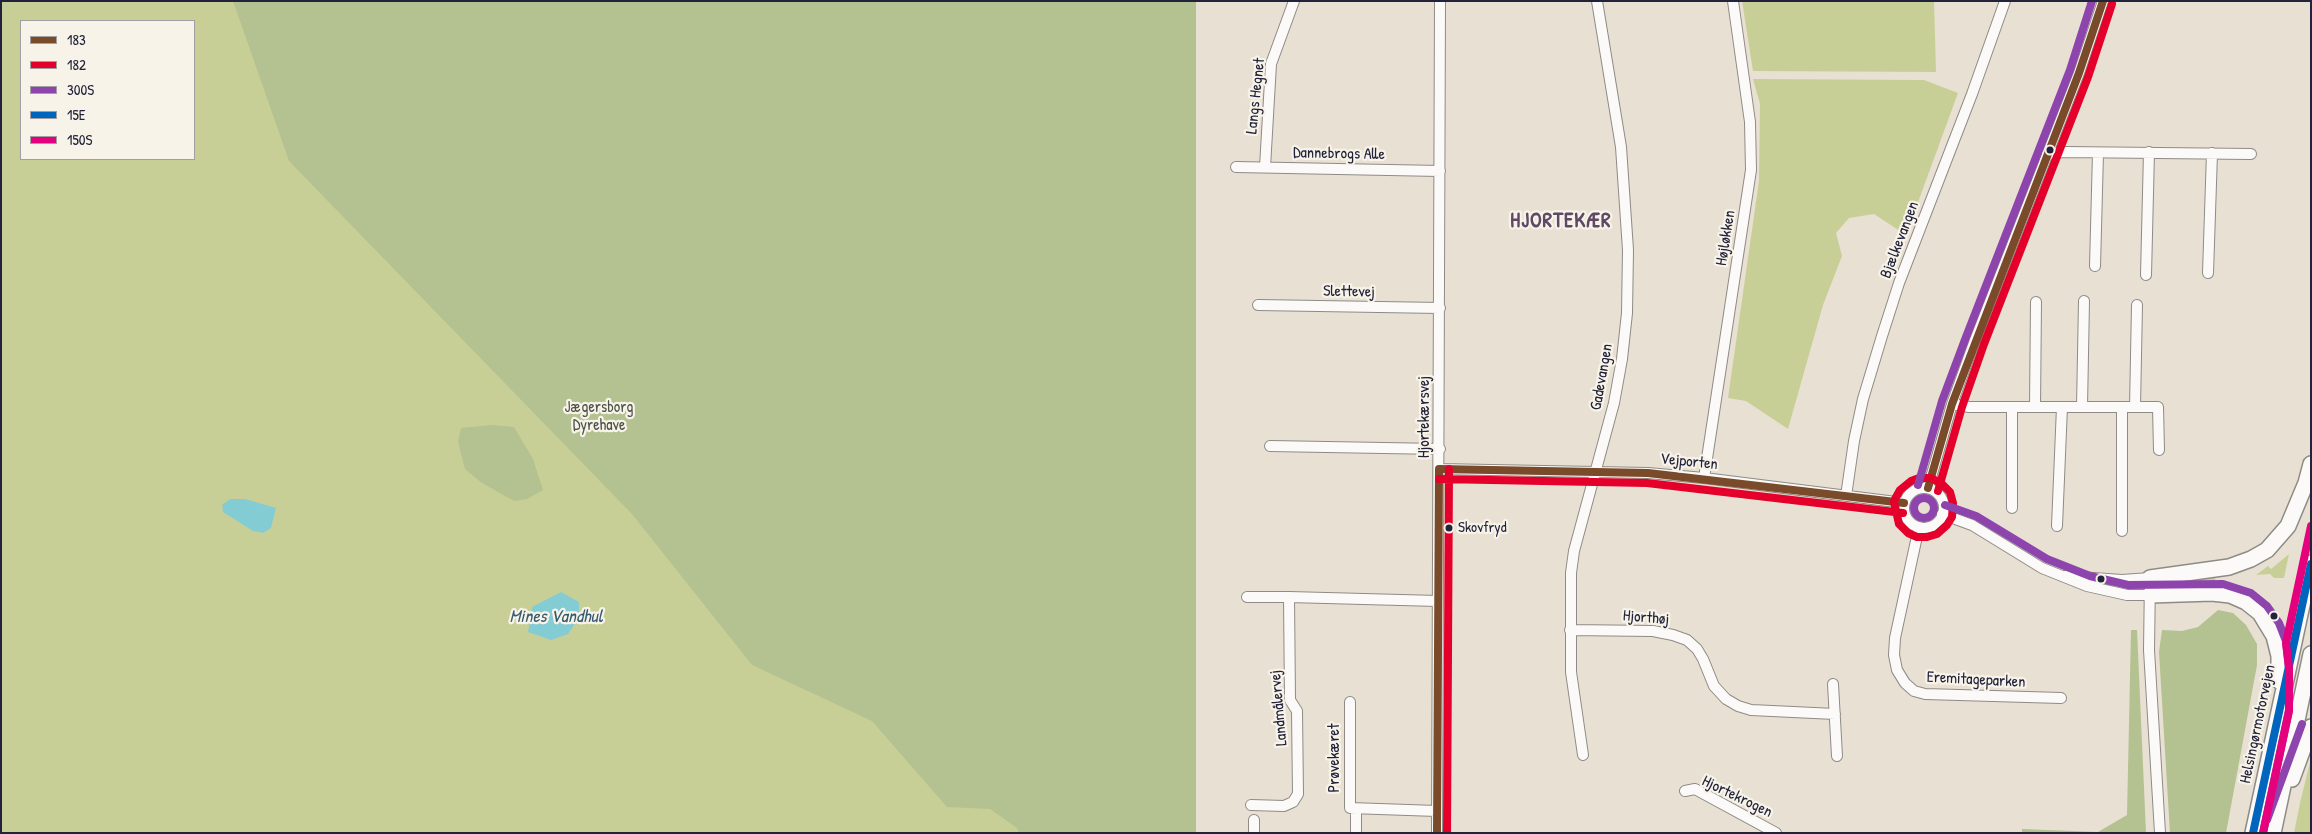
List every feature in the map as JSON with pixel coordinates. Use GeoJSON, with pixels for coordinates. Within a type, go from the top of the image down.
{"type":"FeatureCollection","features":[{"type":"Feature","properties":{"kind":"highway"},"geometry":{"type":"LineString","coordinates":[[2150,578],[2229,567],[2251,559],[2267,550],[2288,526],[2306,482],[2311,464]]}},
{"type":"Feature","properties":{"kind":"highway","name":"Helsingørmotorvejen"},"geometry":{"type":"LineString","coordinates":[[2253,833],[2311,563]]}},
{"type":"Feature","properties":{"kind":"highway"},"geometry":{"type":"LineString","coordinates":[[2150,595],[2196,592],[2221,594],[2238,598],[2253,607],[2266,620],[2276,643],[2279,668],[2279,710]]}},
{"type":"Feature","properties":{"kind":"highway"},"geometry":{"type":"LineString","coordinates":[[2274,831],[2311,654]]}},
{"type":"Feature","properties":{"kind":"highway"},"geometry":{"type":"LineString","coordinates":[[2274,831],[2311,727]]}},
{"type":"Feature","properties":{"kind":"street","name":"Langs Hegnet"},"geometry":{"type":"LineString","coordinates":[[1265,167],[1271,64],[1294,1]]}},
{"type":"Feature","properties":{"kind":"street","name":"Hjortekærsvej"},"geometry":{"type":"LineString","coordinates":[[1437,833],[1440,448],[1440,1]]}},
{"type":"Feature","properties":{"kind":"street","name":"Gadevangen"},"geometry":{"type":"LineString","coordinates":[[1583,755],[1571,672],[1571,573],[1574,551],[1614,403],[1622,359],[1627,313],[1628,252],[1621,147],[1597,1]]}},
{"type":"Feature","properties":{"kind":"street","name":"Højløkken"},"geometry":{"type":"LineString","coordinates":[[1704,478],[1751,170],[1750,122],[1733,1]]}},
{"type":"Feature","properties":{"kind":"street","name":"Bjælkevangen"},"geometry":{"type":"LineString","coordinates":[[1846,496],[1861,408],[1899,283],[1972,94],[2005,1]]}},
{"type":"Feature","properties":{"kind":"street"},"geometry":{"type":"LineString","coordinates":[[1928,488],[1952,404],[2079,73],[2103,1]]}},
{"type":"Feature","properties":{"kind":"street"},"geometry":{"type":"LineString","coordinates":[[2047,154],[2065,152],[2251,154]]}},
{"type":"Feature","properties":{"kind":"street"},"geometry":{"type":"LineString","coordinates":[[2146,275],[2149,152]]}},
{"type":"Feature","properties":{"kind":"street"},"geometry":{"type":"LineString","coordinates":[[2095,266],[2098,153]]}},
{"type":"Feature","properties":{"kind":"street"},"geometry":{"type":"LineString","coordinates":[[2208,273],[2212,153]]}},
{"type":"Feature","properties":{"kind":"street","name":"Dannebrogs Alle"},"geometry":{"type":"LineString","coordinates":[[1236,167],[1440,171]]}},
{"type":"Feature","properties":{"kind":"street"},"geometry":{"type":"LineString","coordinates":[[2082,407],[2084,301]]}},
{"type":"Feature","properties":{"kind":"street"},"geometry":{"type":"LineString","coordinates":[[2035,407],[2036,302]]}},
{"type":"Feature","properties":{"kind":"street","name":"Slettevej"},"geometry":{"type":"LineString","coordinates":[[1258,305],[1440,308]]}},
{"type":"Feature","properties":{"kind":"street"},"geometry":{"type":"LineString","coordinates":[[2135,407],[2137,305]]}},
{"type":"Feature","properties":{"kind":"street"},"geometry":{"type":"LineString","coordinates":[[1952,404],[1969,407],[2158,407],[2159,450]]}},
{"type":"Feature","properties":{"kind":"street"},"geometry":{"type":"LineString","coordinates":[[2012,407],[2012,508]]}},
{"type":"Feature","properties":{"kind":"street"},"geometry":{"type":"LineString","coordinates":[[2057,526],[2062,407]]}},
{"type":"Feature","properties":{"kind":"street"},"geometry":{"type":"LineString","coordinates":[[2122,407],[2122,531]]}},
{"type":"Feature","properties":{"kind":"street"},"geometry":{"type":"LineString","coordinates":[[1270,446],[1440,448]]}},
{"type":"Feature","properties":{"kind":"street","name":"Vejporten"},"geometry":{"type":"LineString","coordinates":[[1439,469],[1596,472],[1704,478],[1904,503]]}},
{"type":"Feature","properties":{"kind":"street"},"geometry":{"type":"LineString","coordinates":[[1922,488],[1928,488],[1941,497],[1943,504],[1942,514],[1932,525],[1919,527],[1907,518],[1904,503],[1911,493],[1922,488]]}},
{"type":"Feature","properties":{"kind":"street"},"geometry":{"type":"LineString","coordinates":[[1942,514],[1972,525],[2022,557],[2087,586],[2127,595],[2150,595]]}},
{"type":"Feature","properties":{"kind":"street","name":"Eremitageparken"},"geometry":{"type":"LineString","coordinates":[[1919,527],[1895,638],[1894,655],[1897,670],[1905,683],[1914,691],[1925,694],[2061,698]]}},
{"type":"Feature","properties":{"kind":"street"},"geometry":{"type":"LineString","coordinates":[[2065,576],[2122,580],[2150,578],[2149,650],[2160,833]]}},
{"type":"Feature","properties":{"kind":"street"},"geometry":{"type":"LineString","coordinates":[[1247,597],[1438,601]]}},
{"type":"Feature","properties":{"kind":"street","name":"Landmålervej"},"geometry":{"type":"LineString","coordinates":[[1251,804],[1284,806],[1293,802],[1298,794],[1297,712],[1290,700],[1289,597]]}},
{"type":"Feature","properties":{"kind":"street","name":"Hjorthøj"},"geometry":{"type":"LineString","coordinates":[[1570,630],[1653,631],[1673,635],[1687,640],[1697,649],[1714,686],[1726,699],[1738,706],[1751,710],[1835,714]]}},
{"type":"Feature","properties":{"kind":"street"},"geometry":{"type":"LineString","coordinates":[[1833,684],[1837,756]]}},
{"type":"Feature","properties":{"kind":"street","name":"Prøvekæret"},"geometry":{"type":"LineString","coordinates":[[1350,702],[1350,808],[1437,811]]}},
{"type":"Feature","properties":{"kind":"street","name":"Hjortekrogen"},"geometry":{"type":"LineString","coordinates":[[1685,791],[1695,789],[1776,833]]}},
{"type":"Feature","properties":{"kind":"street","name":"Prøvekæret"},"geometry":{"type":"LineString","coordinates":[[1356,809],[1356,833]]}},
{"type":"Feature","properties":{"kind":"street"},"geometry":{"type":"LineString","coordinates":[[1254,820],[1254,833]]}},
{"type":"Feature","properties":{"kind":"green space","name":"Jægersborg Dyrehave"},"geometry":{"type":"Polygon","coordinates":[[[1,1],[1196,1],[1196,833],[1,833],[1,1]]]}},
{"type":"Feature","properties":{"kind":"green space"},"geometry":{"type":"Polygon","coordinates":[[[233,1],[1196,1],[1196,833],[1019,833],[1017,828],[990,809],[947,807],[872,721],[752,665],[632,514],[289,161],[233,1]]]}},
{"type":"Feature","properties":{"kind":"green space"},"geometry":{"type":"Polygon","coordinates":[[[1742,1],[1934,1],[1936,72],[1753,71],[1742,1]]]}},
{"type":"Feature","properties":{"kind":"green space"},"geometry":{"type":"Polygon","coordinates":[[[1753,79],[1924,80],[1958,93],[1906,235],[1874,214],[1849,218],[1836,233],[1842,256],[1823,305],[1788,429],[1746,401],[1728,398],[1759,181],[1760,104],[1753,79]]]}},
{"type":"Feature","properties":{"kind":"green space"},"geometry":{"type":"Polygon","coordinates":[[[1995,307],[2001,309],[1968,401],[1963,396],[1995,307]]]}},
{"type":"Feature","properties":{"kind":"green space"},"geometry":{"type":"Polygon","coordinates":[[[492,425],[514,427],[533,459],[543,490],[527,499],[514,501],[482,483],[465,469],[458,442],[461,428],[492,425]]]}},
{"type":"Feature","properties":{"kind":"green space"},"geometry":{"type":"Polygon","coordinates":[[[2289,554],[2284,578],[2274,578],[2270,574],[2256,575],[2268,566],[2271,569],[2289,554]]]}},
{"type":"Feature","properties":{"kind":"green space"},"geometry":{"type":"Polygon","coordinates":[[[2215,576],[2216,586],[2157,589],[2155,583],[2215,576]]]}},
{"type":"Feature","properties":{"kind":"green space"},"geometry":{"type":"Polygon","coordinates":[[[2218,610],[2233,613],[2246,625],[2257,644],[2257,665],[2226,833],[2170,833],[2159,652],[2162,630],[2182,631],[2198,627],[2218,610]]]}},
{"type":"Feature","properties":{"kind":"green space"},"geometry":{"type":"Polygon","coordinates":[[[2131,630],[2137,630],[2146,833],[2022,833],[2022,829],[2098,832],[2127,815],[2131,630]]]}},
{"type":"Feature","properties":{"kind":"green space"},"geometry":{"type":"Polygon","coordinates":[[[2311,758],[2311,833],[2294,833],[2300,803],[2311,758]]]}},
{"type":"Feature","properties":{"kind":"water"},"geometry":{"type":"Polygon","coordinates":[[[230,499],[245,499],[276,508],[271,528],[263,533],[253,531],[223,512],[222,505],[230,499]]]}},
{"type":"Feature","properties":{"kind":"water","name":"Mines Vandhul"},"geometry":{"type":"Polygon","coordinates":[[[561,592],[579,602],[579,618],[568,634],[551,640],[528,632],[532,607],[561,592]]]}},
{"type":"Feature","properties":{"kind":"transit line","name":"300S"},"geometry":{"type":"LineString","coordinates":[[1918,485],[1942,401],[2070,70],[2092,1]]}},
{"type":"Feature","properties":{"kind":"transit line","name":"183"},"geometry":{"type":"LineString","coordinates":[[1928,488],[1952,404],[2079,73],[2103,1]]}},
{"type":"Feature","properties":{"kind":"transit line","name":"182"},"geometry":{"type":"LineString","coordinates":[[1938,491],[1962,407],[1984,344],[2088,77],[2112,4]]}},
{"type":"Feature","properties":{"kind":"transit line","name":"183"},"geometry":{"type":"LineString","coordinates":[[1439,469],[1648,473],[1904,503]]}},
{"type":"Feature","properties":{"kind":"transit line","name":"183"},"geometry":{"type":"LineString","coordinates":[[1437,833],[1439,469]]}},
{"type":"Feature","properties":{"kind":"transit line","name":"182"},"geometry":{"type":"LineString","coordinates":[[1447,833],[1449,469]]}},
{"type":"Feature","properties":{"kind":"transit line","name":"182"},"geometry":{"type":"LineString","coordinates":[[1894,502],[1899,524],[1908,533],[1917,537],[1937,534],[1947,525],[1952,517],[1953,503],[1950,492],[1942,484],[1931,478],[1919,478],[1911,481],[1900,490],[1895,499]]}},
{"type":"Feature","properties":{"kind":"transit line","name":"182"},"geometry":{"type":"LineString","coordinates":[[1439,479],[1647,483],[1903,513]]}},
{"type":"Feature","properties":{"kind":"transit line","name":"300S"},"geometry":{"type":"LineString","coordinates":[[1924,498],[1931,501],[1934,508],[1931,515],[1924,518],[1917,515],[1914,508],[1917,501],[1924,498]]}},
{"type":"Feature","properties":{"kind":"transit line","name":"300S"},"geometry":{"type":"LineString","coordinates":[[1945,505],[1976,516],[2047,559],[2090,576],[2128,585],[2223,584],[2251,593],[2267,606],[2279,623],[2286,641],[2289,668],[2289,710],[2263,833]]}},
{"type":"Feature","properties":{"kind":"transit line","name":"150S"},"geometry":{"type":"LineString","coordinates":[[2263,833],[2289,711],[2289,668],[2286,643],[2311,526]]}},
{"type":"Feature","properties":{"kind":"transit line","name":"15E"},"geometry":{"type":"LineString","coordinates":[[2253,833],[2311,564]]}},
{"type":"Feature","properties":{"kind":"transit line","name":"300S"},"geometry":{"type":"LineString","coordinates":[[2267,820],[2302,724]]}},
{"type":"Feature","properties":{"kind":"place","name":"Skovfryd"},"geometry":{"type":"Point","coordinates":[1449,528]}},
{"type":"Feature","properties":{"kind":"district","name":"HJORTEKÆR"},"geometry":{"type":"Point","coordinates":[1561,221]}}]}
